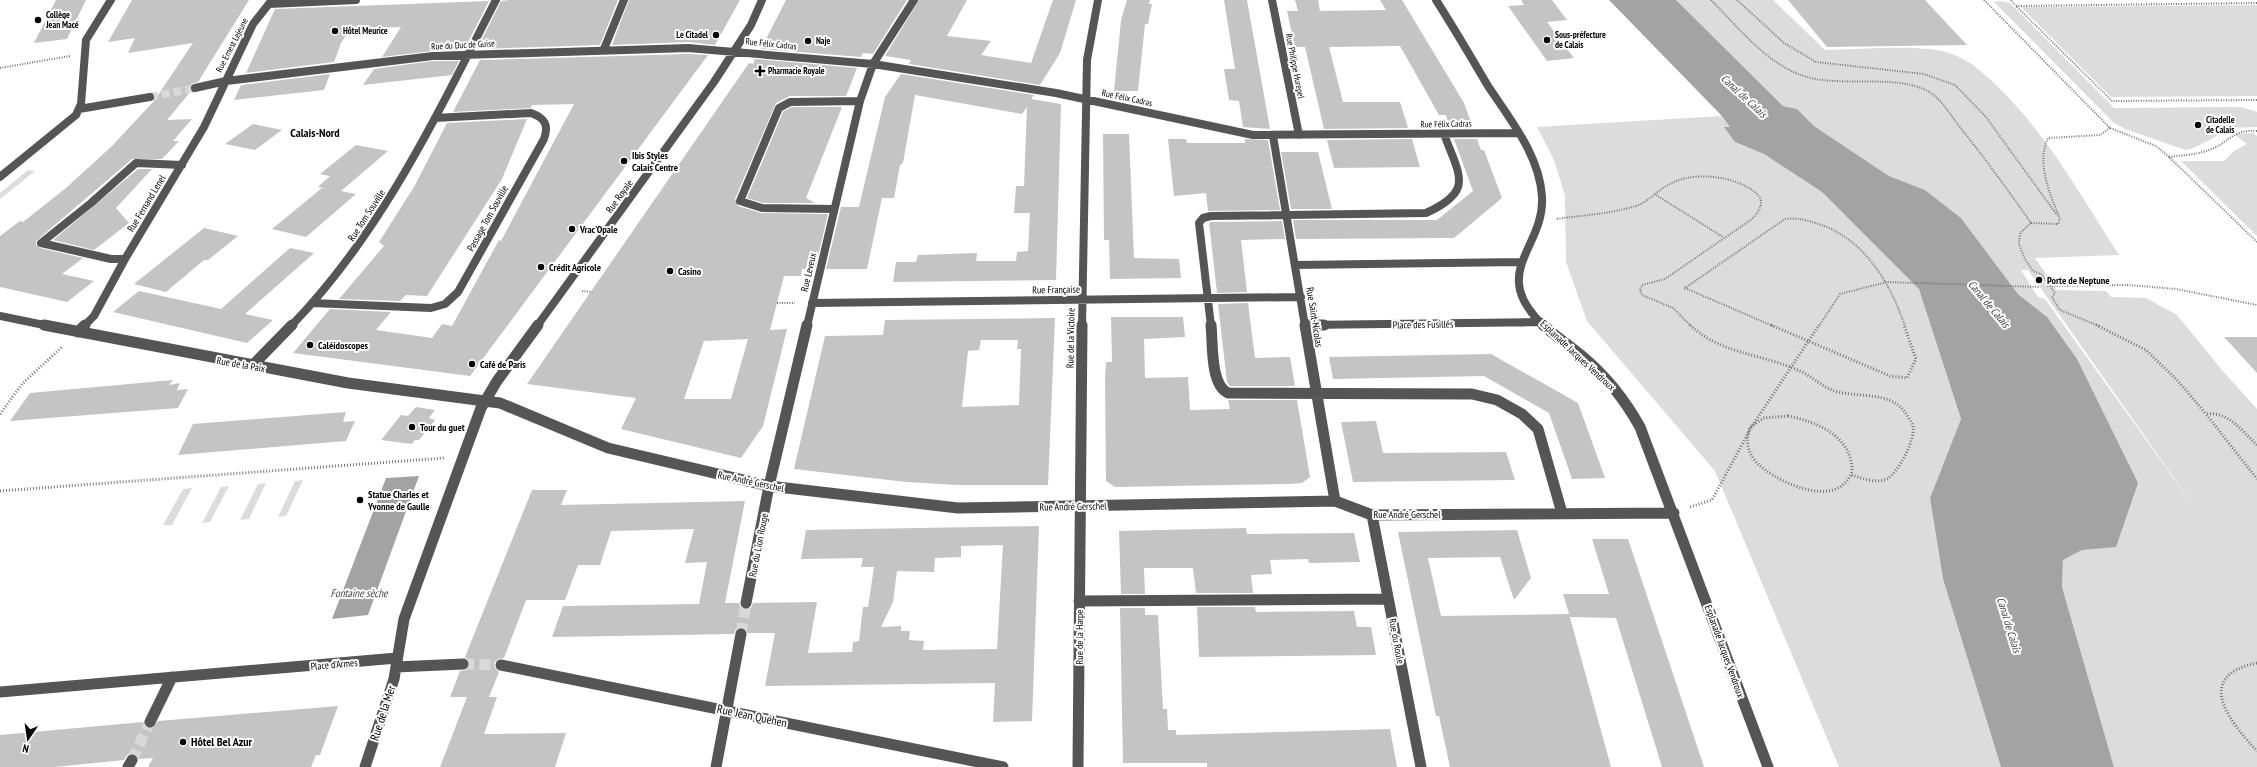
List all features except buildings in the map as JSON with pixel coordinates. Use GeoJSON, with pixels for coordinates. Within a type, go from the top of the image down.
{"type":"FeatureCollection","features":[{"type":"Feature","properties":{"kind":"street"},"geometry":{"type":"LineString","coordinates":[[0,177],[67,124],[79,109],[86,40],[111,0]]}},
{"type":"Feature","properties":{"kind":"street"},"geometry":{"type":"LineString","coordinates":[[271,2],[356,0]]}},
{"type":"Feature","properties":{"kind":"street","name":"Rue Tom Souville"},"geometry":{"type":"LineString","coordinates":[[252,366],[336,276],[367,235],[406,173],[496,0]]}},
{"type":"Feature","properties":{"kind":"street"},"geometry":{"type":"LineString","coordinates":[[604,49],[624,0]]}},
{"type":"Feature","properties":{"kind":"street","name":"Rue Royale"},"geometry":{"type":"LineString","coordinates":[[485,400],[696,108],[751,25],[762,0]]}},
{"type":"Feature","properties":{"kind":"street","name":"Rue Leveux"},"geometry":{"type":"LineString","coordinates":[[769,486],[860,101],[873,64],[914,0]]}},
{"type":"Feature","properties":{"kind":"street","name":"Rue de la Victoire"},"geometry":{"type":"LineString","coordinates":[[1079,506],[1085,98],[1089,42],[1098,0]]}},
{"type":"Feature","properties":{"kind":"street","name":"Rue Philippe Hurepel"},"geometry":{"type":"LineString","coordinates":[[1272,0],[1299,135]]}},
{"type":"Feature","properties":{"kind":"street","name":"Esplanade Jacques Vendroux"},"geometry":{"type":"LineString","coordinates":[[1436,0],[1518,133],[1531,161],[1540,188],[1542,197],[1540,220],[1520,262],[1521,292],[1529,308],[1542,322],[1602,375],[1631,409],[1640,426],[1674,513],[1768,767]]}},
{"type":"Feature","properties":{"kind":"street","name":"Rue Ernest Lejeune"},"geometry":{"type":"LineString","coordinates":[[226,81],[254,24],[271,2]]}},
{"type":"Feature","properties":{"kind":"street","name":"Rue du Duc de Guise"},"geometry":{"type":"LineString","coordinates":[[195,88],[226,81],[407,58],[468,54],[604,49],[671,48],[734,51]]}},
{"type":"Feature","properties":{"kind":"street","name":"Rue Félix Cadras"},"geometry":{"type":"LineString","coordinates":[[734,51],[873,64],[1085,98],[1244,133],[1273,136],[1518,133]]}},
{"type":"Feature","properties":{"kind":"street","name":"Rue Fernand Lenel"},"geometry":{"type":"LineString","coordinates":[[78,332],[94,316],[125,259],[204,128],[226,81]]}},
{"type":"Feature","properties":{"kind":"street"},"geometry":{"type":"LineString","coordinates":[[79,109],[150,97]]}},
{"type":"Feature","properties":{"kind":"street"},"geometry":{"type":"LineString","coordinates":[[834,209],[762,208],[740,201],[779,108],[790,102],[860,101]]}},
{"type":"Feature","properties":{"kind":"street","name":"Passage Tom Souville"},"geometry":{"type":"LineString","coordinates":[[312,303],[431,308],[445,304],[458,292],[548,130],[547,123],[544,118],[531,113],[435,118]]}},
{"type":"Feature","properties":{"kind":"street"},"geometry":{"type":"LineString","coordinates":[[1444,134],[1461,182],[1460,192],[1444,207],[1426,213],[1211,216],[1204,218],[1199,223],[1209,298],[1216,382],[1221,390],[1228,393],[1316,392],[1472,394],[1497,400],[1522,414],[1538,429],[1562,513]]}},
{"type":"Feature","properties":{"kind":"street","name":"Rue Saint-Nicolas"},"geometry":{"type":"LineString","coordinates":[[1273,136],[1335,501]]}},
{"type":"Feature","properties":{"kind":"street"},"geometry":{"type":"LineString","coordinates":[[125,259],[111,259],[41,243],[91,204],[136,163],[182,165]]}},
{"type":"Feature","properties":{"kind":"street"},"geometry":{"type":"LineString","coordinates":[[1295,265],[1520,262]]}},
{"type":"Feature","properties":{"kind":"street","name":"Rue Française"},"geometry":{"type":"LineString","coordinates":[[812,303],[1301,298]]}},
{"type":"Feature","properties":{"kind":"street","name":"Rue de la Paix"},"geometry":{"type":"LineString","coordinates":[[0,316],[252,366],[358,385],[485,400]]}},
{"type":"Feature","properties":{"kind":"street","name":"Place des Fusillés"},"geometry":{"type":"LineString","coordinates":[[1305,325],[1542,322]]}},
{"type":"Feature","properties":{"kind":"street"},"geometry":{"type":"LineString","coordinates":[[463,664],[396,662],[411,600],[475,419],[485,400]]}},
{"type":"Feature","properties":{"kind":"street","name":"Rue André Gerschel"},"geometry":{"type":"LineString","coordinates":[[485,400],[510,406],[608,448],[769,486],[944,508],[1335,501],[1372,515],[1674,513]]}},
{"type":"Feature","properties":{"kind":"street","name":"Rue du Lion Rouge"},"geometry":{"type":"LineString","coordinates":[[746,603],[769,486]]}},
{"type":"Feature","properties":{"kind":"street","name":"Rue de la Harpe"},"geometry":{"type":"LineString","coordinates":[[1078,767],[1079,506]]}},
{"type":"Feature","properties":{"kind":"street","name":"Rue du Roule"},"geometry":{"type":"LineString","coordinates":[[1372,515],[1421,767]]}},
{"type":"Feature","properties":{"kind":"street"},"geometry":{"type":"LineString","coordinates":[[1079,601],[1388,599]]}},
{"type":"Feature","properties":{"kind":"street"},"geometry":{"type":"LineString","coordinates":[[716,767],[741,634]]}},
{"type":"Feature","properties":{"kind":"street","name":"Place d'Armes"},"geometry":{"type":"LineString","coordinates":[[0,692],[172,677],[396,662]]}},
{"type":"Feature","properties":{"kind":"street","name":"Rue de la Mer"},"geometry":{"type":"LineString","coordinates":[[365,767],[390,694],[396,662]]}},
{"type":"Feature","properties":{"kind":"street","name":"Rue Jean Quéhen"},"geometry":{"type":"LineString","coordinates":[[501,665],[1003,767]]}},
{"type":"Feature","properties":{"kind":"street"},"geometry":{"type":"LineString","coordinates":[[150,722],[172,677]]}},
{"type":"Feature","properties":{"kind":"path"},"geometry":{"type":"LineString","coordinates":[[1711,0],[1773,59],[1793,73],[1824,80],[1907,85],[1929,92],[1936,97],[1977,148],[2032,223]]}},
{"type":"Feature","properties":{"kind":"path"},"geometry":{"type":"LineString","coordinates":[[1737,0],[1781,41],[1804,57],[1816,62],[1924,74],[1955,85],[1973,102],[2060,219]]}},
{"type":"Feature","properties":{"kind":"path"},"geometry":{"type":"LineString","coordinates":[[1984,0],[2110,128],[2156,146],[2257,242]]}},
{"type":"Feature","properties":{"kind":"path"},"geometry":{"type":"LineString","coordinates":[[2011,0],[2112,100],[2257,100]]}},
{"type":"Feature","properties":{"kind":"path"},"geometry":{"type":"LineString","coordinates":[[2016,6],[2257,3]]}},
{"type":"Feature","properties":{"kind":"path"},"geometry":{"type":"LineString","coordinates":[[0,68],[84,53]]}},
{"type":"Feature","properties":{"kind":"path"},"geometry":{"type":"LineString","coordinates":[[2110,128],[2100,135],[2048,138],[2043,145],[2041,160],[2060,219],[2058,224],[2032,223],[2020,233],[2019,244],[2033,271],[2041,274],[2055,293],[2052,297],[2060,310],[2107,329],[2146,350],[2178,381],[2257,479]]}},
{"type":"Feature","properties":{"kind":"path"},"geometry":{"type":"LineString","coordinates":[[2169,157],[2215,148],[2232,134],[2249,130],[2257,131]]}},
{"type":"Feature","properties":{"kind":"path"},"geometry":{"type":"LineString","coordinates":[[1540,220],[1628,208],[1638,205],[1656,195],[1673,182],[1692,177],[1722,179],[1749,187],[1759,196],[1761,201],[1760,210],[1744,225],[1723,237],[1665,279],[1642,285],[1640,290],[1642,295],[1673,308],[1699,334],[1714,343],[1738,352],[1771,359],[1804,372],[1826,387],[1837,392],[1887,399],[1903,409],[1913,426],[1913,436],[1911,445],[1892,475],[1886,479],[1876,481],[1851,475]]}},
{"type":"Feature","properties":{"kind":"path"},"geometry":{"type":"LineString","coordinates":[[1656,195],[1723,237]]}},
{"type":"Feature","properties":{"kind":"path"},"geometry":{"type":"LineString","coordinates":[[1793,218],[1814,222],[1852,242],[1868,256],[1887,282],[1916,359],[1907,378],[1890,376],[1685,288],[1785,220],[1793,218]]}},
{"type":"Feature","properties":{"kind":"path"},"geometry":{"type":"LineString","coordinates":[[1674,513],[1712,500],[1752,426],[1804,345],[1840,294],[1887,282],[2039,287]]}},
{"type":"Feature","properties":{"kind":"path"},"geometry":{"type":"LineString","coordinates":[[2047,286],[2128,285],[2176,290],[2257,306]]}},
{"type":"Feature","properties":{"kind":"path"},"geometry":{"type":"LineString","coordinates":[[0,414],[22,384],[78,332]]}},
{"type":"Feature","properties":{"kind":"path"},"geometry":{"type":"LineString","coordinates":[[2206,414],[2218,414],[2228,419],[2257,445]]}},
{"type":"Feature","properties":{"kind":"path"},"geometry":{"type":"LineString","coordinates":[[1779,416],[1798,418],[1817,424],[1833,435],[1846,448],[1852,462],[1851,475],[1841,486],[1824,491],[1802,490],[1780,481],[1762,469],[1750,454],[1746,438],[1752,426],[1763,418],[1779,416]]}},
{"type":"Feature","properties":{"kind":"path"},"geometry":{"type":"LineString","coordinates":[[0,491],[450,457]]}},
{"type":"Feature","properties":{"kind":"path"},"geometry":{"type":"LineString","coordinates":[[2257,663],[2242,666],[2226,676],[2221,691],[2228,712],[2241,733],[2257,751]]}},
{"type":"Feature","properties":{"kind":"shaded area"},"geometry":{"type":"Polygon","coordinates":[[[1676,0],[1773,0],[1825,50],[1890,48],[1925,49],[1952,54],[1964,59],[1974,66],[2013,102],[2030,122],[2076,187],[2119,255],[2035,258],[2057,290],[2106,291],[2111,297],[2146,298],[2177,315],[2221,369],[2257,409],[2257,767],[2114,767],[2062,587],[2063,560],[2082,550],[2116,546],[2047,317],[2018,294],[1961,218],[1925,190],[1889,176],[1814,126],[1797,109],[1783,106],[1676,0]],[[2021,270],[2038,297],[2045,299],[2200,515],[2028,270],[2021,270]]]}},
{"type":"Feature","properties":{"kind":"shaded area"},"geometry":{"type":"Polygon","coordinates":[[[2000,1],[2010,3],[2114,108],[2241,107],[2257,112],[2257,127],[2227,128],[2212,139],[2191,149],[2185,150],[2125,129],[2114,123],[1994,2],[2000,1]]]}},
{"type":"Feature","properties":{"kind":"shaded area"},"geometry":{"type":"Polygon","coordinates":[[[2257,5],[2257,96],[2111,97],[2021,7],[2257,5]]]}},
{"type":"Feature","properties":{"kind":"shaded area"},"geometry":{"type":"Polygon","coordinates":[[[1722,116],[1731,127],[1725,127],[1735,142],[1764,154],[1822,192],[1919,288],[1961,419],[1930,498],[1943,579],[2001,767],[1839,767],[1715,471],[1587,321],[1566,262],[1565,196],[1554,160],[1537,127],[1722,116]]]}},
{"type":"Feature","properties":{"kind":"shaded area"},"geometry":{"type":"Polygon","coordinates":[[[2253,133],[2257,136],[2257,236],[2181,161],[2224,161],[2234,151],[2247,144],[2234,134],[2253,133]]]}},
{"type":"Feature","properties":{"kind":"shaded area"},"geometry":{"type":"Polygon","coordinates":[[[28,170],[35,171],[0,199],[0,193],[28,170]]]}},
{"type":"Feature","properties":{"kind":"shaded area"},"geometry":{"type":"Polygon","coordinates":[[[303,480],[286,516],[278,517],[295,481],[303,480]]]}},
{"type":"Feature","properties":{"kind":"shaded area"},"geometry":{"type":"Polygon","coordinates":[[[266,483],[249,519],[240,520],[258,484],[266,483]]]}},
{"type":"Feature","properties":{"kind":"shaded area"},"geometry":{"type":"Polygon","coordinates":[[[229,486],[210,522],[202,523],[221,487],[229,486]]]}},
{"type":"Feature","properties":{"kind":"shaded area"},"geometry":{"type":"Polygon","coordinates":[[[192,488],[172,525],[163,525],[183,489],[192,488]]]}},
{"type":"Feature","properties":{"kind":"water","name":"Canal de Calais"},"geometry":{"type":"Polygon","coordinates":[[[1609,0],[1676,0],[1783,106],[1797,109],[1814,126],[1889,176],[1925,190],[1961,218],[2018,294],[2047,317],[2077,359],[2138,483],[2116,547],[2082,550],[2063,560],[2062,587],[2114,767],[2001,767],[1943,579],[1930,498],[1961,419],[1919,289],[1822,192],[1764,154],[1735,142],[1724,127],[1730,127],[1722,116],[1609,0]]]}},
{"type":"Feature","properties":{"kind":"water","name":"Fontaine sèche"},"geometry":{"type":"Polygon","coordinates":[[[419,476],[368,615],[332,619],[386,478],[419,476]]]}},
{"type":"Feature","properties":{"kind":"tunnel"},"geometry":{"type":"LineString","coordinates":[[150,97],[195,88]]}},
{"type":"Feature","properties":{"kind":"tunnel"},"geometry":{"type":"LineString","coordinates":[[741,634],[746,603]]}},
{"type":"Feature","properties":{"kind":"tunnel"},"geometry":{"type":"LineString","coordinates":[[463,664],[501,665]]}},
{"type":"Feature","properties":{"kind":"tunnel"},"geometry":{"type":"LineString","coordinates":[[132,760],[150,722]]}},
{"type":"Feature","properties":{"kind":"place","name":"Collège Jean Macé"},"geometry":{"type":"Point","coordinates":[38,20]}},
{"type":"Feature","properties":{"kind":"place","name":"Hôtel Meurice"},"geometry":{"type":"Point","coordinates":[335,31]}},
{"type":"Feature","properties":{"kind":"place","name":"Le Citadel"},"geometry":{"type":"Point","coordinates":[716,35]}},
{"type":"Feature","properties":{"kind":"place","name":"Sous-préfecture de Calais"},"geometry":{"type":"Point","coordinates":[1547,40]}},
{"type":"Feature","properties":{"kind":"place","name":"Naje"},"geometry":{"type":"Point","coordinates":[808,41]}},
{"type":"Feature","properties":{"kind":"place","name":"Pharmacie Royale"},"geometry":{"type":"Point","coordinates":[760,71]}},
{"type":"Feature","properties":{"kind":"place","name":"Citadelle de Calais"},"geometry":{"type":"Point","coordinates":[2198,125]}},
{"type":"Feature","properties":{"kind":"place","name":"Ibis Styles Calais Centre"},"geometry":{"type":"Point","coordinates":[624,161]}},
{"type":"Feature","properties":{"kind":"place","name":"Vrac'Opale"},"geometry":{"type":"Point","coordinates":[572,229]}},
{"type":"Feature","properties":{"kind":"place","name":"Crédit Agricole"},"geometry":{"type":"Point","coordinates":[541,267]}},
{"type":"Feature","properties":{"kind":"place","name":"Casino"},"geometry":{"type":"Point","coordinates":[670,271]}},
{"type":"Feature","properties":{"kind":"place","name":"Porte de Neptune"},"geometry":{"type":"Point","coordinates":[2039,280]}},
{"type":"Feature","properties":{"kind":"place","name":"Caléidoscopes"},"geometry":{"type":"Point","coordinates":[310,345]}},
{"type":"Feature","properties":{"kind":"place","name":"Café de Paris"},"geometry":{"type":"Point","coordinates":[472,364]}},
{"type":"Feature","properties":{"kind":"place","name":"Tour du guet"},"geometry":{"type":"Point","coordinates":[412,427]}},
{"type":"Feature","properties":{"kind":"place","name":"Statue Charles et Yvonne de Gaulle"},"geometry":{"type":"Point","coordinates":[360,500]}},
{"type":"Feature","properties":{"kind":"place","name":"Hôtel Bel Azur"},"geometry":{"type":"Point","coordinates":[183,742]}},
{"type":"Feature","properties":{"kind":"district","name":"Calais-Nord"},"geometry":{"type":"Point","coordinates":[315,133]}}]}
